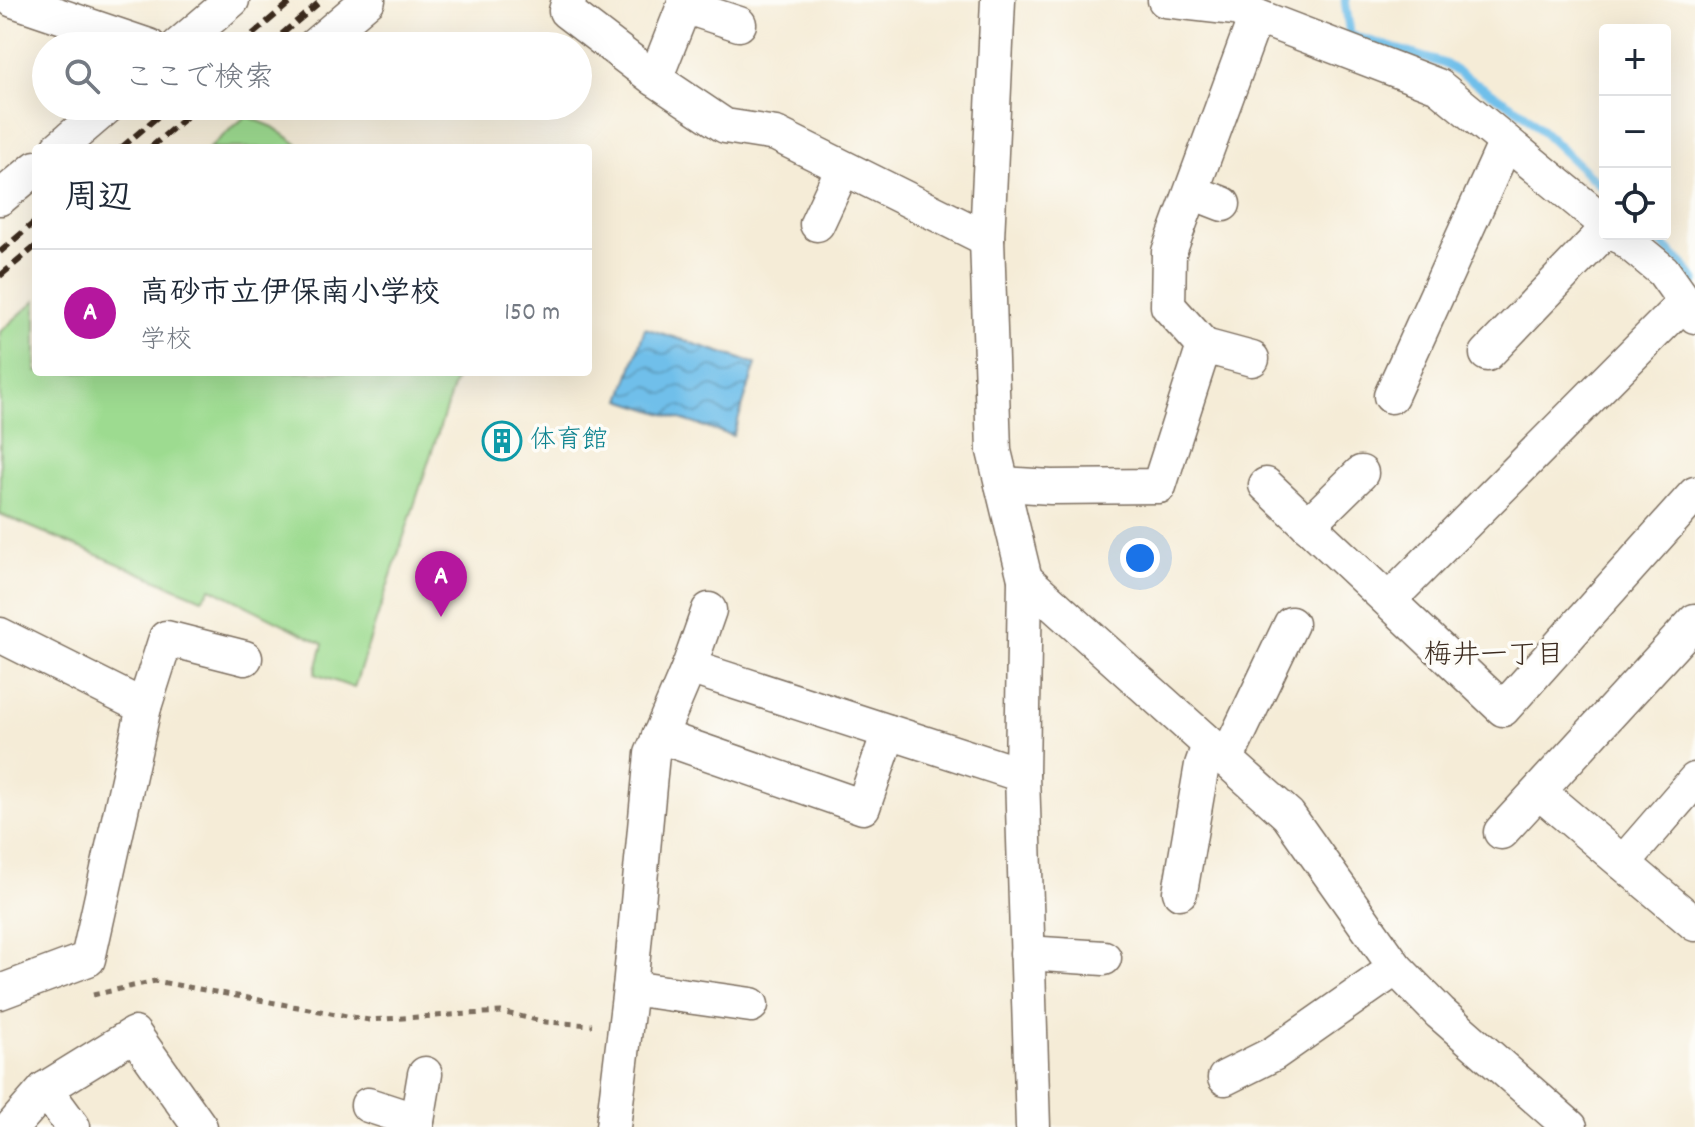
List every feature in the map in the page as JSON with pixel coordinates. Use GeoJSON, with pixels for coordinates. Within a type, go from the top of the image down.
{"type":"FeatureCollection","features":[{"type":"Feature","properties":{"kind":"street"},"geometry":{"type":"LineString","coordinates":[[13,0],[108,32]]}},
{"type":"Feature","properties":{"kind":"street"},"geometry":{"type":"LineString","coordinates":[[194,32],[232,0]]}},
{"type":"Feature","properties":{"kind":"street"},"geometry":{"type":"LineString","coordinates":[[330,32],[368,0]]}},
{"type":"Feature","properties":{"kind":"street"},"geometry":{"type":"LineString","coordinates":[[569,0],[566,11],[655,79],[725,126],[776,134],[987,239]]}},
{"type":"Feature","properties":{"kind":"street"},"geometry":{"type":"LineString","coordinates":[[998,0],[987,239],[994,451],[1025,579],[1022,775],[1033,1127]]}},
{"type":"Feature","properties":{"kind":"street"},"geometry":{"type":"LineString","coordinates":[[1165,0],[1242,8],[1438,86],[1599,218]]}},
{"type":"Feature","properties":{"kind":"street"},"geometry":{"type":"LineString","coordinates":[[655,79],[684,6],[739,24]]}},
{"type":"Feature","properties":{"kind":"street"},"geometry":{"type":"LineString","coordinates":[[1242,8],[1207,198],[1169,252],[1168,306],[1204,346],[1252,359]]}},
{"type":"Feature","properties":{"kind":"street"},"geometry":{"type":"LineString","coordinates":[[64,144],[92,120]]}},
{"type":"Feature","properties":{"kind":"street"},"geometry":{"type":"LineString","coordinates":[[1391,396],[1405,328],[1506,142]]}},
{"type":"Feature","properties":{"kind":"street"},"geometry":{"type":"LineString","coordinates":[[0,198],[22,168]]}},
{"type":"Feature","properties":{"kind":"street"},"geometry":{"type":"LineString","coordinates":[[817,224],[843,168]]}},
{"type":"Feature","properties":{"kind":"street"},"geometry":{"type":"LineString","coordinates":[[1487,354],[1599,237]]}},
{"type":"Feature","properties":{"kind":"street"},"geometry":{"type":"LineString","coordinates":[[1389,600],[1690,309],[1663,271],[1625,240]]}},
{"type":"Feature","properties":{"kind":"street"},"geometry":{"type":"LineString","coordinates":[[1002,484],[1159,486],[1204,346]]}},
{"type":"Feature","properties":{"kind":"street"},"geometry":{"type":"LineString","coordinates":[[1308,525],[1361,473]]}},
{"type":"Feature","properties":{"kind":"street"},"geometry":{"type":"LineString","coordinates":[[1266,485],[1503,709],[1695,494]]}},
{"type":"Feature","properties":{"kind":"street"},"geometry":{"type":"LineString","coordinates":[[1025,579],[1288,815],[1396,968],[1440,1013],[1570,1127]]}},
{"type":"Feature","properties":{"kind":"street"},"geometry":{"type":"LineString","coordinates":[[613,1127],[630,988],[652,754],[709,610]]}},
{"type":"Feature","properties":{"kind":"street"},"geometry":{"type":"LineString","coordinates":[[1501,832],[1695,621]]}},
{"type":"Feature","properties":{"kind":"street"},"geometry":{"type":"LineString","coordinates":[[1180,892],[1202,765],[1217,752],[1291,624]]}},
{"type":"Feature","properties":{"kind":"street"},"geometry":{"type":"LineString","coordinates":[[0,635],[144,707]]}},
{"type":"Feature","properties":{"kind":"street"},"geometry":{"type":"LineString","coordinates":[[0,992],[88,959],[144,707],[166,638],[245,658]]}},
{"type":"Feature","properties":{"kind":"street"},"geometry":{"type":"LineString","coordinates":[[689,667],[1022,775]]}},
{"type":"Feature","properties":{"kind":"street"},"geometry":{"type":"LineString","coordinates":[[659,736],[863,807],[889,732]]}},
{"type":"Feature","properties":{"kind":"street"},"geometry":{"type":"LineString","coordinates":[[1623,863],[1695,780]]}},
{"type":"Feature","properties":{"kind":"street"},"geometry":{"type":"LineString","coordinates":[[1539,792],[1695,924]]}},
{"type":"Feature","properties":{"kind":"street"},"geometry":{"type":"LineString","coordinates":[[1027,953],[1104,958]]}},
{"type":"Feature","properties":{"kind":"street"},"geometry":{"type":"LineString","coordinates":[[1225,1078],[1273,1054],[1396,968]]}},
{"type":"Feature","properties":{"kind":"street"},"geometry":{"type":"LineString","coordinates":[[630,988],[751,1005]]}},
{"type":"Feature","properties":{"kind":"street"},"geometry":{"type":"LineString","coordinates":[[12,1127],[45,1089],[134,1034],[200,1127]]}},
{"type":"Feature","properties":{"kind":"street"},"geometry":{"type":"LineString","coordinates":[[368,1105],[416,1124],[425,1074]]}},
{"type":"Feature","properties":{"kind":"street"},"geometry":{"type":"LineString","coordinates":[[45,1089],[73,1127]]}},
{"type":"Feature","properties":{"kind":"path"},"geometry":{"type":"LineString","coordinates":[[84,997],[155,981],[369,1020],[501,1012],[546,1022],[625,1027]]}},
{"type":"Feature","properties":{"kind":"green space"},"geometry":{"type":"Polygon","coordinates":[[[241,120],[256,120],[273,127],[297,144],[214,144],[241,120]]]}},
{"type":"Feature","properties":{"kind":"green space"},"geometry":{"type":"Polygon","coordinates":[[[32,304],[32,376],[457,376],[354,688],[315,674],[323,644],[211,588],[202,599],[0,514],[0,332],[32,304]]]}},
{"type":"Feature","properties":{"kind":"water"},"geometry":{"type":"Polygon","coordinates":[[[645,328],[756,364],[733,436],[621,400],[645,328]]]}},
{"type":"Feature","properties":{"kind":"waterway"},"geometry":{"type":"LineString","coordinates":[[1345,0],[1350,35],[1445,64],[1522,112],[1599,184]]}},
{"type":"Feature","properties":{"kind":"waterway"},"geometry":{"type":"LineString","coordinates":[[1657,240],[1683,264],[1695,281]]}},
{"type":"Feature","properties":{"kind":"railway"},"geometry":{"type":"LineString","coordinates":[[255,32],[293,0]]}},
{"type":"Feature","properties":{"kind":"railway"},"geometry":{"type":"LineString","coordinates":[[284,32],[322,0]]}},
{"type":"Feature","properties":{"kind":"railway"},"geometry":{"type":"LineString","coordinates":[[126,144],[154,120]]}},
{"type":"Feature","properties":{"kind":"railway"},"geometry":{"type":"LineString","coordinates":[[155,144],[183,120]]}},
{"type":"Feature","properties":{"kind":"railway"},"geometry":{"type":"LineString","coordinates":[[0,252],[32,224]]}},
{"type":"Feature","properties":{"kind":"railway"},"geometry":{"type":"LineString","coordinates":[[0,276],[32,249]]}},
{"type":"Feature","properties":{"kind":"place","name":"体育館"},"geometry":{"type":"Point","coordinates":[502,441]}},
{"type":"Feature","properties":{"kind":"place","name":"高砂市立伊保南小学校"},"geometry":{"type":"Point","coordinates":[441,617]}},
{"type":"Feature","properties":{"kind":"district","name":"梅井一丁目"},"geometry":{"type":"Point","coordinates":[1494,658]}}]}
